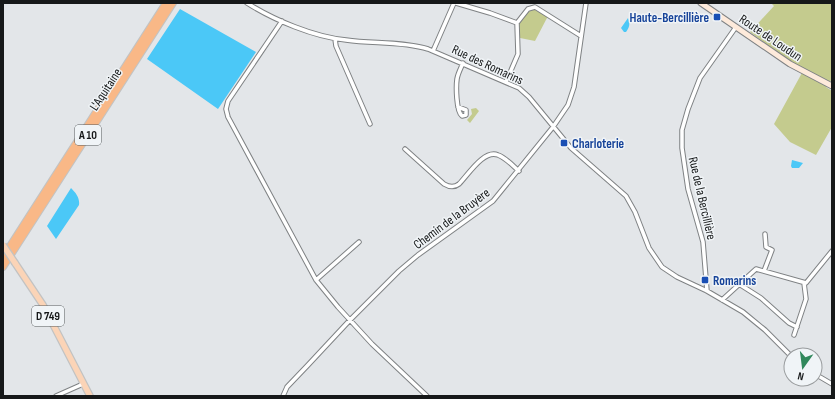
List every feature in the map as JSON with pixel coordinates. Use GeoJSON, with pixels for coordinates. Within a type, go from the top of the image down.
{"type":"FeatureCollection","features":[{"type":"Feature","properties":{"kind":"highway","name":"L'Aquitaine"},"geometry":{"type":"LineString","coordinates":[[3,257],[166,3]]}},
{"type":"Feature","properties":{"kind":"highway","name":"L'Aquitaine"},"geometry":{"type":"LineString","coordinates":[[3,267],[173,3]]}},
{"type":"Feature","properties":{"kind":"main road","name":"Route de Loudun"},"geometry":{"type":"LineString","coordinates":[[701,3],[799,69],[832,86]]}},
{"type":"Feature","properties":{"kind":"main road","name":"D 749"},"geometry":{"type":"LineString","coordinates":[[3,245],[43,305],[90,396]]}},
{"type":"Feature","properties":{"kind":"street","name":"Rue des Romarins"},"geometry":{"type":"LineString","coordinates":[[246,3],[282,21],[335,39],[414,46],[433,51],[519,88],[526,94],[574,152],[618,187],[626,196],[635,212],[649,248],[662,267],[676,277],[707,291],[750,317],[783,348]]}},
{"type":"Feature","properties":{"kind":"street"},"geometry":{"type":"LineString","coordinates":[[433,51],[455,3],[490,12],[517,23]]}},
{"type":"Feature","properties":{"kind":"street","name":"Chemin de la Bruyère"},"geometry":{"type":"LineString","coordinates":[[283,396],[287,387],[294,379],[408,262],[487,206],[498,196],[553,127],[566,108],[574,87],[586,3]]}},
{"type":"Feature","properties":{"kind":"street"},"geometry":{"type":"LineString","coordinates":[[506,82],[518,54],[517,23],[528,9],[535,7],[581,36]]}},
{"type":"Feature","properties":{"kind":"street"},"geometry":{"type":"LineString","coordinates":[[282,21],[228,101],[227,113],[316,280],[350,320],[383,355],[427,396]]}},
{"type":"Feature","properties":{"kind":"street","name":"Rue de la Bercillière"},"geometry":{"type":"LineString","coordinates":[[707,291],[703,242],[687,181],[682,148],[682,130],[700,78],[736,27]]}},
{"type":"Feature","properties":{"kind":"street"},"geometry":{"type":"LineString","coordinates":[[335,39],[336,46],[370,124]]}},
{"type":"Feature","properties":{"kind":"street"},"geometry":{"type":"LineString","coordinates":[[458,107],[456,83],[463,63]]}},
{"type":"Feature","properties":{"kind":"street"},"geometry":{"type":"LineString","coordinates":[[405,149],[444,184],[449,186],[459,184],[484,157],[490,154],[502,157],[519,171]]}},
{"type":"Feature","properties":{"kind":"street"},"geometry":{"type":"LineString","coordinates":[[764,270],[772,250],[766,248],[765,234]]}},
{"type":"Feature","properties":{"kind":"street"},"geometry":{"type":"LineString","coordinates":[[316,280],[359,242]]}},
{"type":"Feature","properties":{"kind":"street"},"geometry":{"type":"LineString","coordinates":[[804,283],[807,282],[832,251]]}},
{"type":"Feature","properties":{"kind":"street"},"geometry":{"type":"LineString","coordinates":[[722,300],[754,270],[758,269],[804,283]]}},
{"type":"Feature","properties":{"kind":"street"},"geometry":{"type":"LineString","coordinates":[[794,335],[806,300],[804,283]]}},
{"type":"Feature","properties":{"kind":"street"},"geometry":{"type":"LineString","coordinates":[[739,284],[761,298],[789,323],[796,327]]}},
{"type":"Feature","properties":{"kind":"street"},"geometry":{"type":"LineString","coordinates":[[823,379],[832,384]]}},
{"type":"Feature","properties":{"kind":"street"},"geometry":{"type":"LineString","coordinates":[[56,396],[83,384]]}},
{"type":"Feature","properties":{"kind":"green space"},"geometry":{"type":"Polygon","coordinates":[[[771,3],[832,3],[832,79],[826,87],[832,91],[832,127],[816,155],[790,142],[774,124],[803,71],[750,32],[774,6],[771,3]]]}},
{"type":"Feature","properties":{"kind":"green space"},"geometry":{"type":"Polygon","coordinates":[[[536,8],[548,16],[535,41],[520,38],[519,24],[530,9],[536,8]]]}},
{"type":"Feature","properties":{"kind":"green space"},"geometry":{"type":"Polygon","coordinates":[[[476,108],[479,111],[470,123],[467,120],[472,114],[471,109],[476,108]]]}},
{"type":"Feature","properties":{"kind":"water"},"geometry":{"type":"Polygon","coordinates":[[[180,9],[256,52],[218,109],[147,59],[180,9]]]}},
{"type":"Feature","properties":{"kind":"water"},"geometry":{"type":"Polygon","coordinates":[[[628,18],[629,27],[626,32],[624,32],[621,28],[628,18]]]}},
{"type":"Feature","properties":{"kind":"water"},"geometry":{"type":"Polygon","coordinates":[[[792,160],[803,163],[799,168],[792,168],[792,160]]]}},
{"type":"Feature","properties":{"kind":"water"},"geometry":{"type":"Polygon","coordinates":[[[71,188],[79,200],[79,205],[56,239],[47,226],[71,188]]]}},
{"type":"Feature","properties":{"kind":"place","name":"Haute-Bercillière"},"geometry":{"type":"Point","coordinates":[717,17]}},
{"type":"Feature","properties":{"kind":"place","name":"Charloterie"},"geometry":{"type":"Point","coordinates":[564,143]}},
{"type":"Feature","properties":{"kind":"place","name":"Romarins"},"geometry":{"type":"Point","coordinates":[705,280]}}]}
